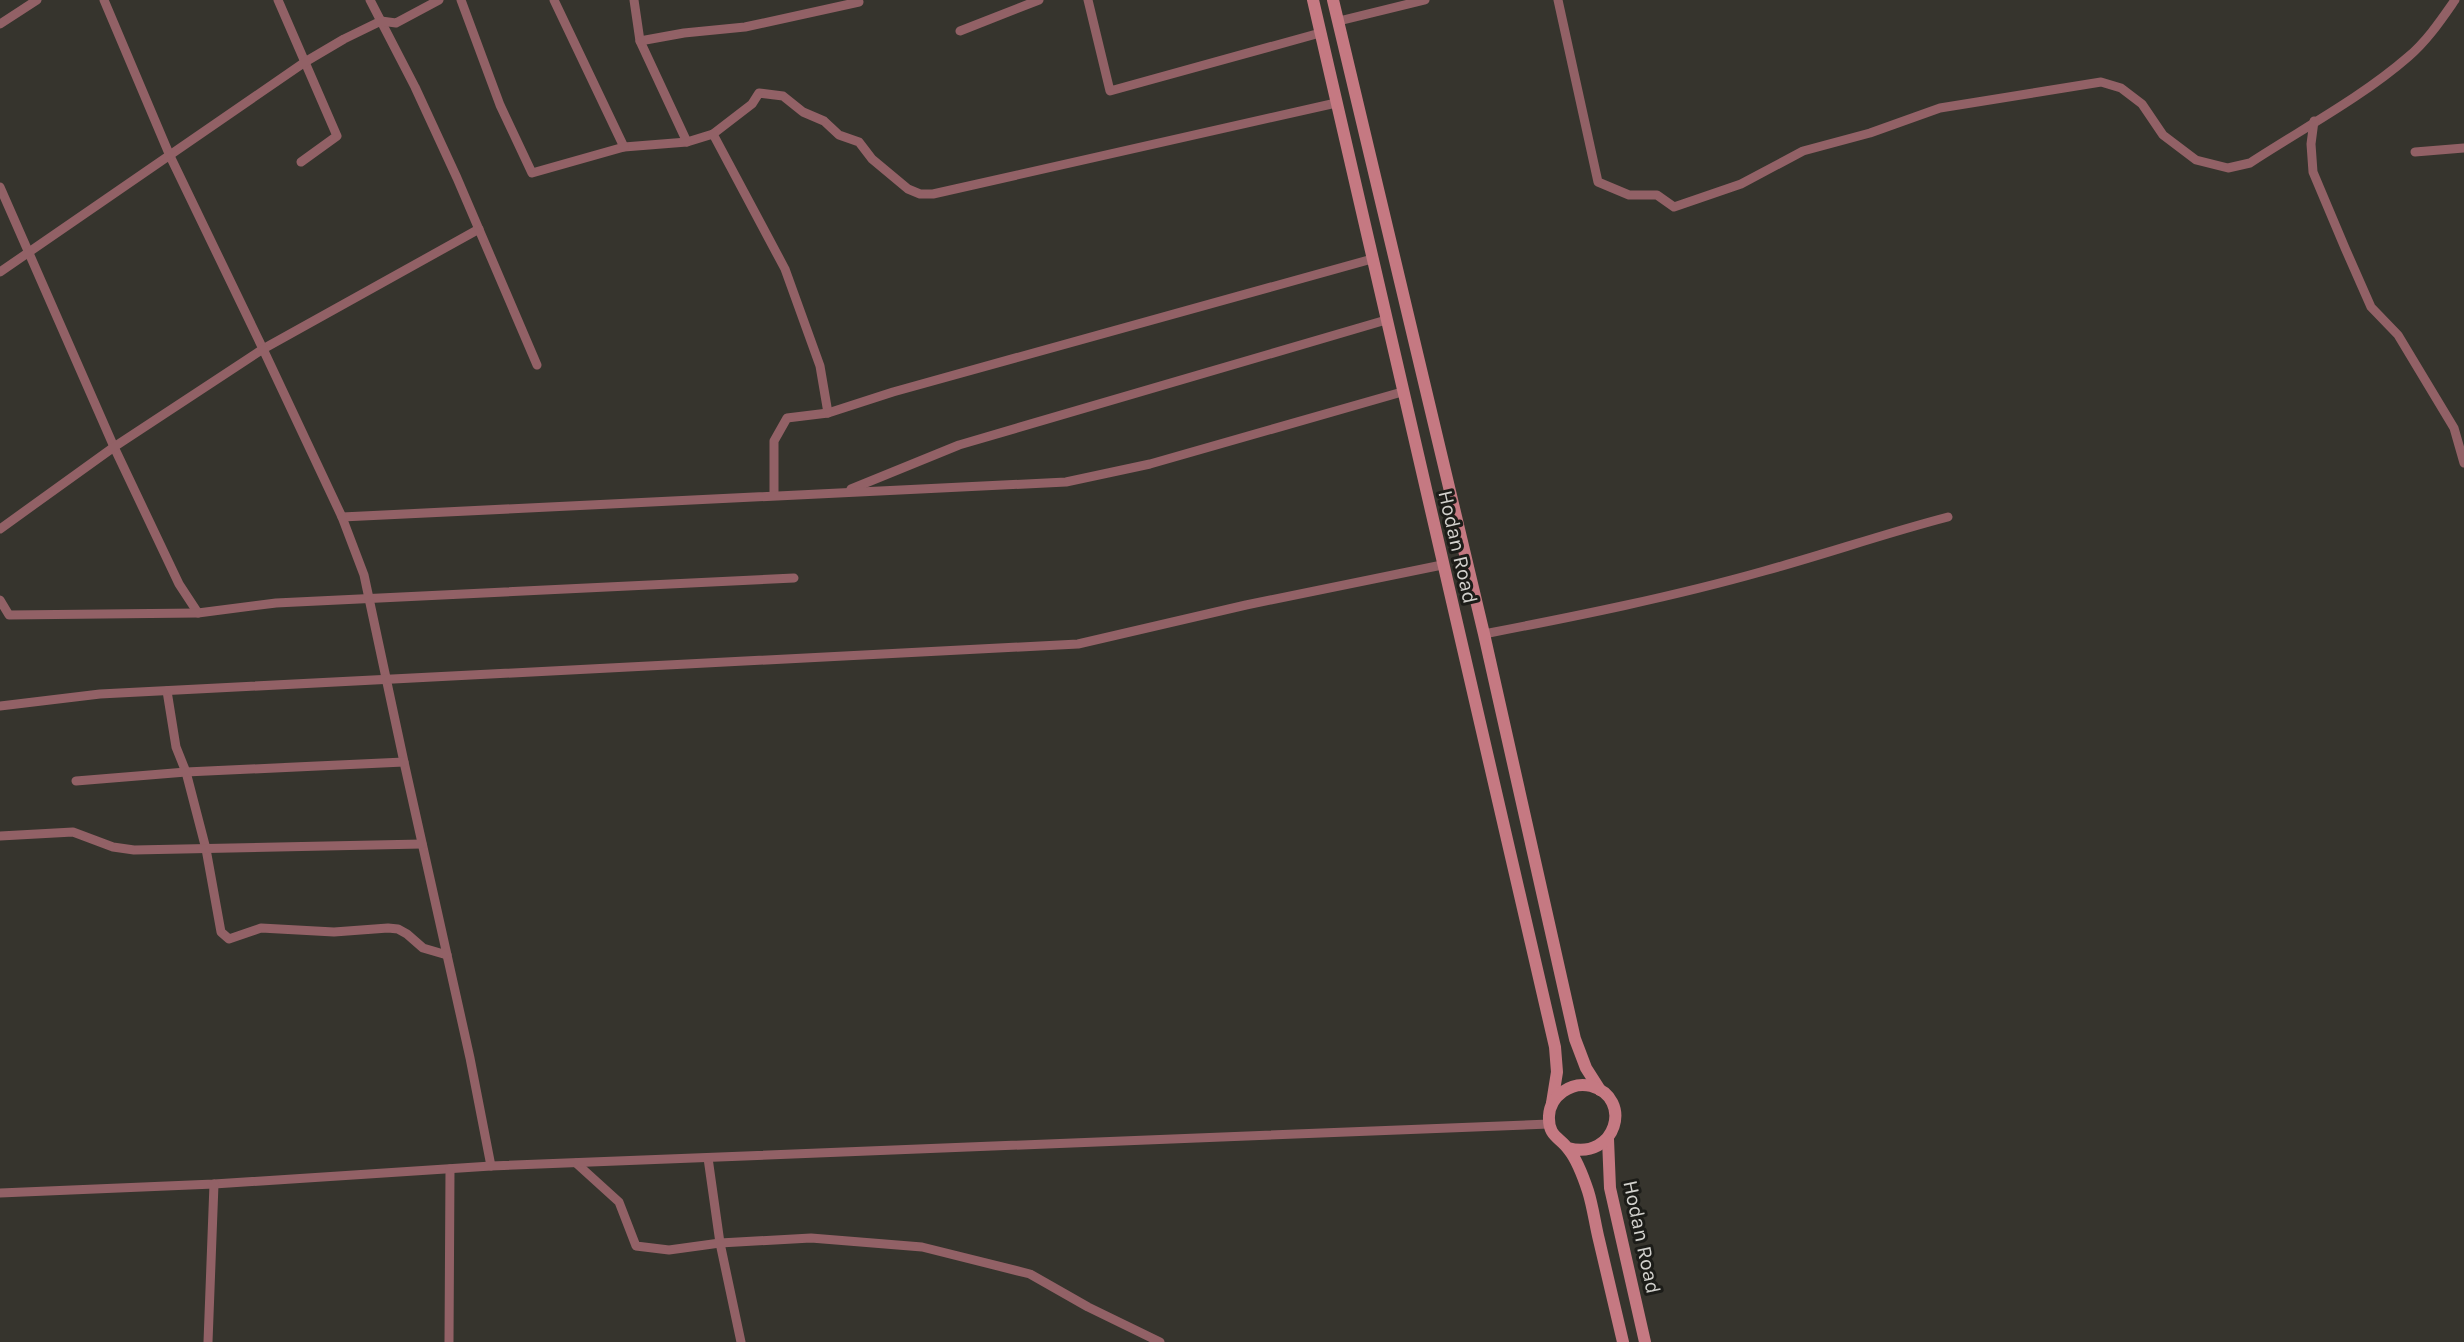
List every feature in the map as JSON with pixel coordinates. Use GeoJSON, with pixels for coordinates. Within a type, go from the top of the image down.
{"type":"FeatureCollection","features":[{"type":"Feature","properties":{"kind":"main road","name":"Hodan Road"},"geometry":{"type":"LineString","coordinates":[[1313,0],[1555,1047],[1557,1072],[1549,1124],[1553,1134],[1568,1148],[1588,1191],[1623,1342]]}},
{"type":"Feature","properties":{"kind":"main road","name":"Hodan Road"},"geometry":{"type":"LineString","coordinates":[[1333,0],[1484,634],[1575,1039],[1586,1068],[1614,1107],[1616,1118],[1614,1129],[1608,1139],[1610,1188],[1646,1342]]}},
{"type":"Feature","properties":{"kind":"main road"},"geometry":{"type":"LineString","coordinates":[[1552,1103],[1567,1088],[1578,1085],[1600,1090]]}},
{"type":"Feature","properties":{"kind":"main road"},"geometry":{"type":"LineString","coordinates":[[1568,1148],[1579,1151],[1590,1150],[1608,1139]]}},
{"type":"Feature","properties":{"kind":"street"},"geometry":{"type":"LineString","coordinates":[[0,24],[37,0]]}},
{"type":"Feature","properties":{"kind":"street"},"geometry":{"type":"LineString","coordinates":[[104,0],[170,156],[342,518],[364,575],[470,1058],[491,1166]]}},
{"type":"Feature","properties":{"kind":"street"},"geometry":{"type":"LineString","coordinates":[[278,0],[337,136],[301,162]]}},
{"type":"Feature","properties":{"kind":"street"},"geometry":{"type":"LineString","coordinates":[[370,0],[415,87],[537,365]]}},
{"type":"Feature","properties":{"kind":"street"},"geometry":{"type":"LineString","coordinates":[[0,272],[305,62],[381,21],[396,23],[439,0]]}},
{"type":"Feature","properties":{"kind":"street"},"geometry":{"type":"LineString","coordinates":[[460,0],[500,105],[532,173],[624,147],[687,142],[712,134],[752,104],[759,93],[783,96],[803,112],[824,121],[839,135],[859,142],[872,159],[908,189],[920,194],[933,194],[1336,103]]}},
{"type":"Feature","properties":{"kind":"street"},"geometry":{"type":"LineString","coordinates":[[555,0],[624,147]]}},
{"type":"Feature","properties":{"kind":"street"},"geometry":{"type":"LineString","coordinates":[[634,0],[640,41],[687,142]]}},
{"type":"Feature","properties":{"kind":"street"},"geometry":{"type":"LineString","coordinates":[[960,31],[1039,0]]}},
{"type":"Feature","properties":{"kind":"street"},"geometry":{"type":"LineString","coordinates":[[1088,0],[1110,91],[1320,33]]}},
{"type":"Feature","properties":{"kind":"street"},"geometry":{"type":"LineString","coordinates":[[1339,21],[1425,0]]}},
{"type":"Feature","properties":{"kind":"street"},"geometry":{"type":"LineString","coordinates":[[1558,0],[1598,182],[1629,195],[1657,195],[1674,207],[1741,184],[1803,152],[1870,133],[1940,108],[2101,82],[2121,88],[2142,104],[2163,135],[2196,160],[2228,168],[2250,163],[2371,86],[2409,57],[2432,34],[2455,0]]}},
{"type":"Feature","properties":{"kind":"street"},"geometry":{"type":"LineString","coordinates":[[640,41],[684,33],[744,27],[852,2]]}},
{"type":"Feature","properties":{"kind":"street"},"geometry":{"type":"LineString","coordinates":[[2314,121],[2311,144],[2313,172],[2345,248],[2371,307],[2398,335],[2454,428],[2464,464]]}},
{"type":"Feature","properties":{"kind":"street"},"geometry":{"type":"LineString","coordinates":[[712,134],[785,269],[820,366],[828,413]]}},
{"type":"Feature","properties":{"kind":"street"},"geometry":{"type":"LineString","coordinates":[[2415,152],[2464,148]]}},
{"type":"Feature","properties":{"kind":"street"},"geometry":{"type":"LineString","coordinates":[[0,187],[114,447],[179,584],[198,613]]}},
{"type":"Feature","properties":{"kind":"street"},"geometry":{"type":"LineString","coordinates":[[0,529],[114,447],[263,349],[479,229]]}},
{"type":"Feature","properties":{"kind":"street"},"geometry":{"type":"LineString","coordinates":[[774,495],[774,441],[787,418],[828,413],[884,394],[1372,259]]}},
{"type":"Feature","properties":{"kind":"street"},"geometry":{"type":"LineString","coordinates":[[844,492],[958,445],[1386,320]]}},
{"type":"Feature","properties":{"kind":"street"},"geometry":{"type":"LineString","coordinates":[[342,518],[1066,482],[1150,464],[1402,392]]}},
{"type":"Feature","properties":{"kind":"street"},"geometry":{"type":"LineString","coordinates":[[1484,634],[1764,572],[1890,532],[1948,517]]}},
{"type":"Feature","properties":{"kind":"street"},"geometry":{"type":"LineString","coordinates":[[0,706],[100,694],[1078,644],[1246,605],[1442,565]]}},
{"type":"Feature","properties":{"kind":"street"},"geometry":{"type":"LineString","coordinates":[[0,600],[9,615],[198,613],[276,603],[794,578]]}},
{"type":"Feature","properties":{"kind":"street"},"geometry":{"type":"LineString","coordinates":[[167,691],[176,747],[186,772],[206,849],[221,932],[229,939],[261,928],[334,932],[398,929],[423,948],[447,955]]}},
{"type":"Feature","properties":{"kind":"street"},"geometry":{"type":"LineString","coordinates":[[76,781],[186,772],[404,762]]}},
{"type":"Feature","properties":{"kind":"street"},"geometry":{"type":"LineString","coordinates":[[0,836],[73,832],[123,850],[422,844]]}},
{"type":"Feature","properties":{"kind":"street"},"geometry":{"type":"LineString","coordinates":[[0,1193],[214,1184],[491,1166],[1549,1124]]}},
{"type":"Feature","properties":{"kind":"street"},"geometry":{"type":"LineString","coordinates":[[708,1158],[720,1243],[741,1342]]}},
{"type":"Feature","properties":{"kind":"street"},"geometry":{"type":"LineString","coordinates":[[576,1163],[619,1202],[636,1246],[669,1250],[720,1243],[811,1238],[922,1247],[1030,1274],[1089,1307],[1160,1342]]}},
{"type":"Feature","properties":{"kind":"street"},"geometry":{"type":"LineString","coordinates":[[449,1342],[450,1169]]}},
{"type":"Feature","properties":{"kind":"street"},"geometry":{"type":"LineString","coordinates":[[208,1342],[214,1184]]}}]}
